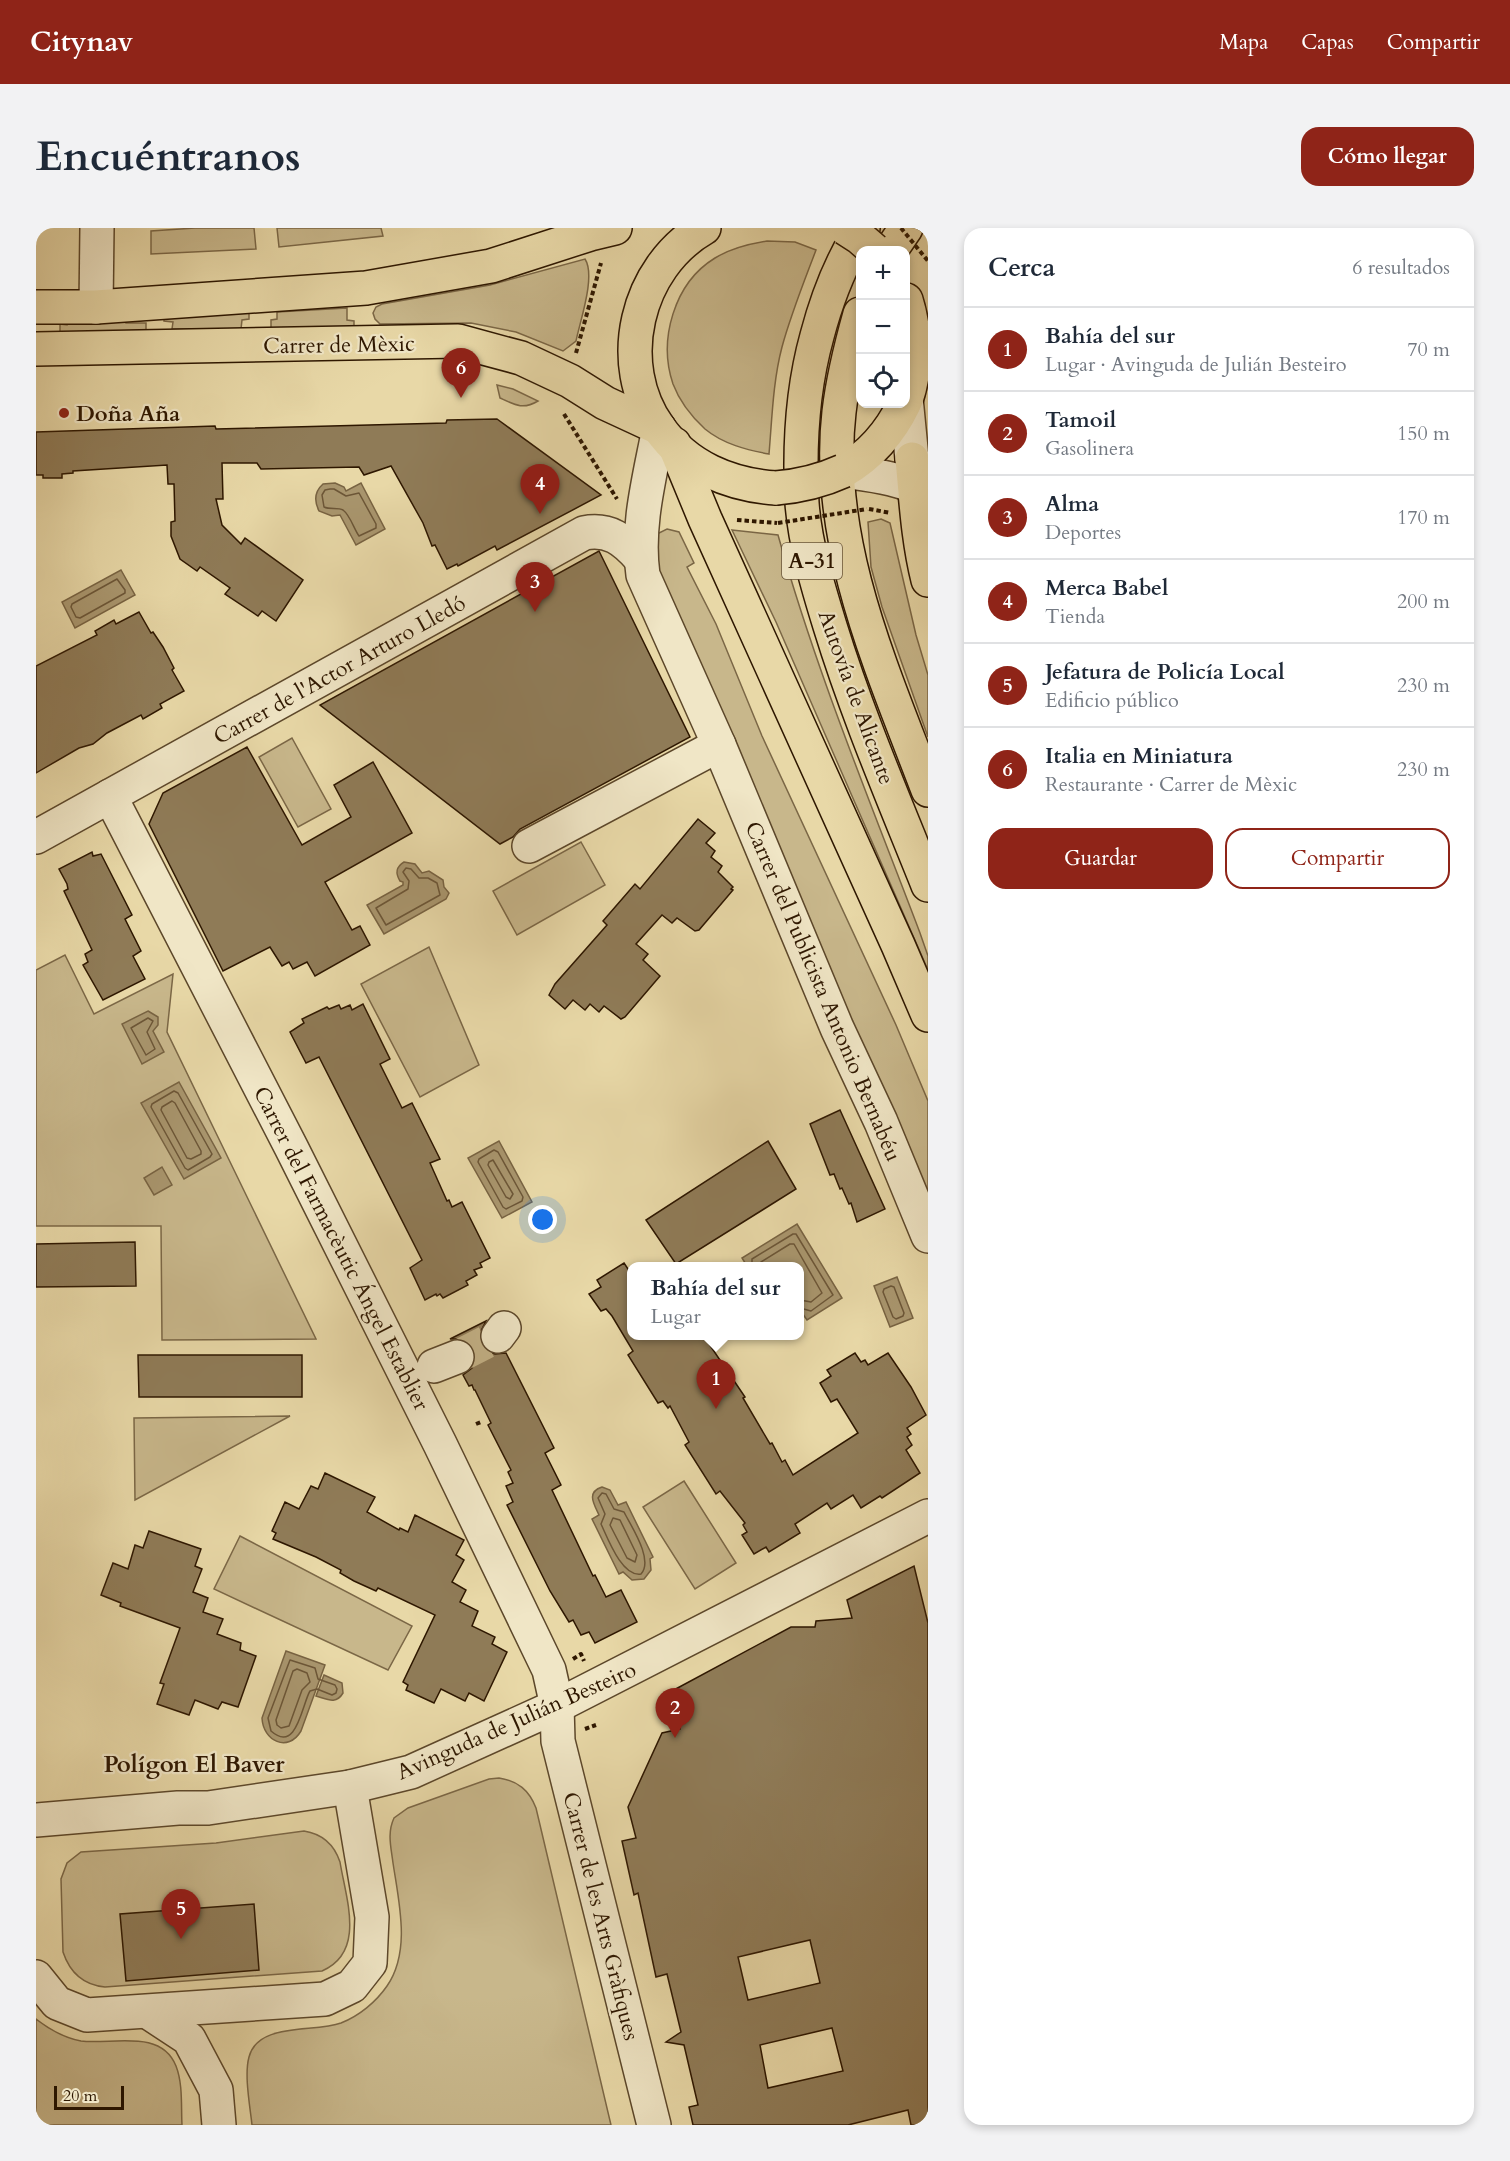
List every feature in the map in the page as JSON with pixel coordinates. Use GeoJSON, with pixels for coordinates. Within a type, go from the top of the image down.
{"type":"FeatureCollection","features":[{"type":"Feature","properties":{"kind":"main road"},"geometry":{"type":"LineString","coordinates":[[36,307],[96,307],[366,288],[491,266],[615,228]]}},
{"type":"Feature","properties":{"kind":"main road","name":"Carrer de Mèxic"},"geometry":{"type":"LineString","coordinates":[[704,228],[682,243],[660,269],[644,298],[638,320],[635,349],[640,387],[648,408],[667,436],[691,459],[721,477],[753,487],[799,486],[854,472],[855,464],[869,453],[892,425],[901,408]]}},
{"type":"Feature","properties":{"kind":"main road"},"geometry":{"type":"LineString","coordinates":[[845,228],[869,246]]}},
{"type":"Feature","properties":{"kind":"main road","name":"Autovía de Alicante"},"geometry":{"type":"LineString","coordinates":[[863,228],[849,249],[832,288],[811,355],[801,439],[802,504],[812,561],[843,669],[928,885]]}},
{"type":"Feature","properties":{"kind":"main road"},"geometry":{"type":"LineString","coordinates":[[894,246],[906,228]]}},
{"type":"Feature","properties":{"kind":"main road","name":"Carrer de Mèxic"},"geometry":{"type":"LineString","coordinates":[[910,378],[913,365],[913,305]]}},
{"type":"Feature","properties":{"kind":"main road","name":"Autovía de Alicante"},"geometry":{"type":"LineString","coordinates":[[856,331],[845,367],[838,414],[837,486],[843,536],[874,648],[928,790]]}},
{"type":"Feature","properties":{"kind":"main road","name":"Carrer de Mèxic"},"geometry":{"type":"LineString","coordinates":[[36,349],[458,341],[521,358],[570,381],[605,403],[667,436]]}},
{"type":"Feature","properties":{"kind":"main road"},"geometry":{"type":"LineString","coordinates":[[667,436],[928,1015]]}},
{"type":"Feature","properties":{"kind":"main road"},"geometry":{"type":"LineString","coordinates":[[921,478],[922,559],[928,580]]}},
{"type":"Feature","properties":{"kind":"street"},"geometry":{"type":"LineString","coordinates":[[96,307],[97,228]]}},
{"type":"Feature","properties":{"kind":"street"},"geometry":{"type":"LineString","coordinates":[[854,472],[921,478],[906,408]]}},
{"type":"Feature","properties":{"kind":"street","name":"Carrer del Publicista Antonio Bernabéu"},"geometry":{"type":"LineString","coordinates":[[667,436],[643,517],[640,558],[643,574],[719,745],[837,1028],[881,1122],[928,1236]]}},
{"type":"Feature","properties":{"kind":"street","name":"Carrer de l'Actor Arturo Lledó"},"geometry":{"type":"LineString","coordinates":[[36,837],[584,533],[597,531],[609,533],[630,547],[640,558]]}},
{"type":"Feature","properties":{"kind":"street"},"geometry":{"type":"LineString","coordinates":[[529,846],[719,745]]}},
{"type":"Feature","properties":{"kind":"street","name":"Carrer del Farmacèutic Ángel Establier"},"geometry":{"type":"LineString","coordinates":[[110,796],[291,1147],[440,1444],[549,1670],[557,1706]]}},
{"type":"Feature","properties":{"kind":"street","name":"Avinguda de Julián Besteiro"},"geometry":{"type":"LineString","coordinates":[[36,1820],[178,1808],[208,1808],[350,1787],[411,1772],[557,1706],[928,1516]]}},
{"type":"Feature","properties":{"kind":"street","name":"Carrer de les Arts Gràfiques"},"geometry":{"type":"LineString","coordinates":[[557,1706],[558,1741],[654,2125]]}},
{"type":"Feature","properties":{"kind":"street"},"geometry":{"type":"LineString","coordinates":[[36,1977],[57,2003],[87,2015],[325,1999],[352,1986],[370,1963],[372,1917],[350,1787]]}},
{"type":"Feature","properties":{"kind":"street"},"geometry":{"type":"LineString","coordinates":[[148,2012],[189,2039],[216,2090],[219,2125]]}},
{"type":"Feature","properties":{"kind":"path"},"geometry":{"type":"LineString","coordinates":[[901,228],[928,261]]}},
{"type":"Feature","properties":{"kind":"path"},"geometry":{"type":"LineString","coordinates":[[575,357],[601,263]]}},
{"type":"Feature","properties":{"kind":"path"},"geometry":{"type":"LineString","coordinates":[[564,414],[624,506]]}},
{"type":"Feature","properties":{"kind":"path"},"geometry":{"type":"LineString","coordinates":[[730,519],[778,523],[867,509],[895,513]]}},
{"type":"Feature","properties":{"kind":"path"},"geometry":{"type":"LineString","coordinates":[[581,1731],[596,1725]]}},
{"type":"Feature","properties":{"kind":"shaded area"},"geometry":{"type":"Polygon","coordinates":[[[254,228],[256,249],[151,254],[151,231],[254,228]]]}},
{"type":"Feature","properties":{"kind":"shaded area"},"geometry":{"type":"Polygon","coordinates":[[[277,228],[381,228],[383,236],[279,247],[277,228]]]}},
{"type":"Feature","properties":{"kind":"shaded area"},"geometry":{"type":"Polygon","coordinates":[[[767,241],[795,242],[816,250],[789,322],[779,360],[769,454],[727,442],[700,424],[686,408],[673,384],[667,349],[673,314],[680,297],[689,282],[701,269],[727,252],[767,241]]]}},
{"type":"Feature","properties":{"kind":"shaded area"},"geometry":{"type":"Polygon","coordinates":[[[585,259],[589,276],[584,311],[576,341],[563,351],[516,332],[471,323],[380,324],[373,313],[376,307],[382,304],[490,285],[585,259]]]}},
{"type":"Feature","properties":{"kind":"shaded area"},"geometry":{"type":"Polygon","coordinates":[[[347,308],[347,320],[354,321],[354,328],[271,329],[271,320],[277,319],[277,312],[347,308]]]}},
{"type":"Feature","properties":{"kind":"shaded area"},"geometry":{"type":"Polygon","coordinates":[[[249,313],[249,319],[242,320],[241,329],[172,329],[173,322],[164,321],[164,315],[249,313]]]}},
{"type":"Feature","properties":{"kind":"shaded area"},"geometry":{"type":"Polygon","coordinates":[[[126,316],[126,323],[146,323],[146,330],[60,333],[60,324],[67,325],[67,317],[126,316]]]}},
{"type":"Feature","properties":{"kind":"shaded area"},"geometry":{"type":"Polygon","coordinates":[[[497,385],[513,389],[538,401],[523,406],[510,403],[500,398],[497,385]]]}},
{"type":"Feature","properties":{"kind":"shaded area"},"geometry":{"type":"Polygon","coordinates":[[[881,519],[890,523],[916,635],[928,675],[928,737],[882,607],[871,567],[868,522],[881,519]]]}},
{"type":"Feature","properties":{"kind":"shaded area"},"geometry":{"type":"Polygon","coordinates":[[[667,529],[679,532],[694,563],[687,567],[716,624],[762,736],[896,1025],[928,1101],[928,1212],[659,592],[653,536],[667,529]]]}},
{"type":"Feature","properties":{"kind":"shaded area"},"geometry":{"type":"Polygon","coordinates":[[[732,530],[778,535],[826,686],[928,956],[928,970],[776,622],[732,530]]]}},
{"type":"Feature","properties":{"kind":"shaded area"},"geometry":{"type":"Polygon","coordinates":[[[292,738],[331,809],[298,827],[259,757],[292,738]]]}},
{"type":"Feature","properties":{"kind":"shaded area"},"geometry":{"type":"Polygon","coordinates":[[[581,842],[605,885],[517,935],[493,891],[581,842]]]}},
{"type":"Feature","properties":{"kind":"shaded area"},"geometry":{"type":"Polygon","coordinates":[[[429,947],[479,1065],[420,1097],[361,984],[429,947]]]}},
{"type":"Feature","properties":{"kind":"shaded area"},"geometry":{"type":"Polygon","coordinates":[[[65,955],[94,1014],[173,974],[167,1032],[316,1339],[162,1340],[161,1226],[36,1226],[36,970],[65,955]]]}},
{"type":"Feature","properties":{"kind":"shaded area"},"geometry":{"type":"Polygon","coordinates":[[[290,1416],[135,1500],[134,1418],[290,1416]]]}},
{"type":"Feature","properties":{"kind":"shaded area"},"geometry":{"type":"Polygon","coordinates":[[[684,1481],[736,1563],[695,1589],[643,1507],[684,1481]]]}},
{"type":"Feature","properties":{"kind":"shaded area"},"geometry":{"type":"Polygon","coordinates":[[[240,1536],[412,1626],[388,1670],[214,1589],[240,1536]]]}},
{"type":"Feature","properties":{"kind":"shaded area"},"geometry":{"type":"Polygon","coordinates":[[[499,1778],[512,1781],[522,1787],[536,1808],[611,2125],[252,2125],[247,2073],[249,2057],[254,2046],[263,2038],[275,2033],[329,2026],[348,2020],[378,1998],[394,1972],[399,1958],[401,1926],[390,1840],[394,1818],[408,1808],[489,1779],[499,1778]]]}},
{"type":"Feature","properties":{"kind":"shaded area"},"geometry":{"type":"Polygon","coordinates":[[[304,1831],[322,1837],[335,1850],[340,1862],[349,1908],[349,1938],[344,1951],[336,1962],[322,1971],[105,1987],[84,1981],[69,1966],[63,1952],[61,1879],[67,1863],[81,1852],[216,1843],[304,1831]]]}},
{"type":"Feature","properties":{"kind":"shaded area"},"geometry":{"type":"Polygon","coordinates":[[[36,2019],[57,2033],[75,2040],[147,2042],[169,2054],[176,2066],[181,2088],[182,2125],[36,2125],[36,2019]]]}},
{"type":"Feature","properties":{"kind":"water"},"geometry":{"type":"Polygon","coordinates":[[[335,483],[344,487],[346,491],[361,483],[385,529],[356,545],[340,515],[332,516],[319,511],[316,504],[316,493],[323,484],[335,483]]]}},
{"type":"Feature","properties":{"kind":"water"},"geometry":{"type":"Polygon","coordinates":[[[121,570],[135,595],[75,628],[62,602],[121,570]]]}},
{"type":"Feature","properties":{"kind":"water"},"geometry":{"type":"Polygon","coordinates":[[[404,862],[415,864],[422,873],[429,871],[443,880],[444,887],[449,893],[446,899],[384,934],[367,905],[403,885],[397,873],[399,866],[404,862]]]}},
{"type":"Feature","properties":{"kind":"water"},"geometry":{"type":"Polygon","coordinates":[[[148,1011],[158,1017],[158,1025],[153,1031],[164,1052],[142,1064],[122,1024],[148,1011]]]}},
{"type":"Feature","properties":{"kind":"water"},"geometry":{"type":"Polygon","coordinates":[[[179,1082],[221,1158],[184,1179],[141,1103],[179,1082]]]}},
{"type":"Feature","properties":{"kind":"water"},"geometry":{"type":"Polygon","coordinates":[[[499,1141],[532,1202],[502,1218],[468,1158],[499,1141]]]}},
{"type":"Feature","properties":{"kind":"water"},"geometry":{"type":"Polygon","coordinates":[[[162,1167],[172,1185],[154,1195],[144,1178],[162,1167]]]}},
{"type":"Feature","properties":{"kind":"water"},"geometry":{"type":"Polygon","coordinates":[[[797,1224],[842,1298],[807,1320],[804,1316],[804,1262],[744,1262],[742,1258],[797,1224]]]}},
{"type":"Feature","properties":{"kind":"water"},"geometry":{"type":"Polygon","coordinates":[[[897,1277],[913,1318],[890,1327],[874,1286],[897,1277]]]}},
{"type":"Feature","properties":{"kind":"water"},"geometry":{"type":"Polygon","coordinates":[[[602,1487],[610,1490],[618,1505],[626,1502],[653,1557],[650,1559],[651,1570],[644,1579],[632,1580],[623,1572],[619,1574],[592,1519],[599,1515],[593,1495],[597,1489],[602,1487]]]}},
{"type":"Feature","properties":{"kind":"water"},"geometry":{"type":"Polygon","coordinates":[[[286,1651],[325,1665],[301,1731],[296,1738],[283,1743],[271,1738],[263,1726],[262,1718],[286,1651]]]}},
{"type":"Feature","properties":{"kind":"water"},"geometry":{"type":"Polygon","coordinates":[[[324,1675],[342,1683],[343,1693],[337,1699],[331,1700],[316,1696],[324,1675]]]}},
{"type":"Feature","properties":{"kind":"building"},"geometry":{"type":"Polygon","coordinates":[[[497,419],[601,495],[497,550],[495,546],[458,566],[457,564],[447,569],[435,545],[432,546],[423,523],[391,466],[364,475],[359,467],[261,469],[257,463],[222,463],[223,499],[216,499],[222,525],[241,544],[245,538],[303,580],[276,621],[262,611],[258,616],[225,594],[230,588],[200,567],[197,571],[180,559],[171,536],[171,522],[175,521],[174,484],[168,484],[167,465],[73,471],[73,473],[62,474],[62,478],[43,478],[43,475],[36,475],[36,432],[215,426],[216,429],[446,423],[447,420],[497,419]]]}},
{"type":"Feature","properties":{"kind":"building"},"geometry":{"type":"Polygon","coordinates":[[[599,551],[690,737],[520,829],[513,837],[500,844],[320,705],[599,551]]]}},
{"type":"Feature","properties":{"kind":"building"},"geometry":{"type":"Polygon","coordinates":[[[139,612],[151,633],[153,632],[163,647],[184,691],[160,704],[162,708],[143,719],[141,715],[107,733],[93,744],[79,748],[36,773],[36,666],[97,635],[95,631],[114,620],[116,624],[139,612]]]}},
{"type":"Feature","properties":{"kind":"building"},"geometry":{"type":"Polygon","coordinates":[[[247,747],[302,845],[351,817],[334,785],[373,762],[412,833],[325,882],[352,930],[360,926],[370,945],[315,976],[307,962],[293,969],[289,962],[282,966],[270,947],[223,971],[149,824],[163,793],[247,747]]]}},
{"type":"Feature","properties":{"kind":"building"},"geometry":{"type":"Polygon","coordinates":[[[698,819],[715,833],[706,843],[715,851],[711,857],[722,866],[718,872],[733,887],[731,889],[733,890],[699,930],[695,931],[677,918],[672,923],[662,915],[636,944],[648,954],[643,960],[660,976],[625,1017],[621,1019],[604,1006],[599,1012],[590,1004],[585,1010],[573,1000],[565,1009],[549,995],[555,984],[607,925],[603,921],[635,884],[640,889],[698,819]]]}},
{"type":"Feature","properties":{"kind":"building"},"geometry":{"type":"Polygon","coordinates":[[[92,852],[93,856],[101,854],[132,915],[125,919],[141,951],[133,956],[145,979],[103,1000],[83,965],[88,962],[85,954],[92,950],[64,891],[68,889],[67,884],[59,869],[92,852]]]}},
{"type":"Feature","properties":{"kind":"building"},"geometry":{"type":"Polygon","coordinates":[[[363,1004],[390,1059],[380,1064],[402,1108],[412,1103],[440,1159],[430,1163],[447,1201],[449,1200],[452,1207],[462,1202],[490,1258],[480,1263],[482,1267],[474,1270],[477,1275],[466,1281],[468,1285],[443,1298],[440,1294],[437,1296],[436,1294],[425,1300],[410,1268],[422,1260],[319,1057],[306,1063],[290,1032],[304,1023],[302,1019],[327,1007],[329,1009],[339,1005],[341,1009],[350,1005],[352,1010],[363,1004]]]}},
{"type":"Feature","properties":{"kind":"building"},"geometry":{"type":"Polygon","coordinates":[[[840,1110],[885,1209],[857,1222],[851,1203],[849,1204],[842,1188],[840,1189],[834,1174],[830,1175],[810,1124],[840,1110]]]}},
{"type":"Feature","properties":{"kind":"building"},"geometry":{"type":"Polygon","coordinates":[[[768,1141],[796,1189],[679,1262],[675,1262],[646,1220],[768,1141]]]}},
{"type":"Feature","properties":{"kind":"building"},"geometry":{"type":"Polygon","coordinates":[[[135,1242],[136,1286],[36,1287],[36,1244],[135,1242]]]}},
{"type":"Feature","properties":{"kind":"building"},"geometry":{"type":"Polygon","coordinates":[[[624,1263],[627,1268],[627,1340],[706,1340],[745,1397],[743,1398],[770,1444],[772,1443],[782,1462],[785,1460],[793,1475],[858,1433],[837,1399],[831,1402],[820,1383],[831,1376],[827,1370],[855,1353],[861,1362],[865,1360],[868,1365],[888,1353],[911,1387],[926,1415],[907,1428],[911,1434],[907,1437],[912,1445],[906,1450],[920,1473],[882,1498],[880,1496],[861,1508],[853,1495],[831,1509],[827,1503],[795,1524],[800,1533],[769,1552],[766,1547],[754,1554],[742,1535],[747,1532],[743,1525],[745,1523],[720,1491],[716,1494],[685,1445],[689,1442],[670,1406],[668,1408],[663,1401],[658,1403],[628,1355],[633,1351],[612,1316],[606,1309],[601,1311],[589,1294],[601,1287],[597,1280],[624,1263]]]}},
{"type":"Feature","properties":{"kind":"building"},"geometry":{"type":"Polygon","coordinates":[[[486,1321],[480,1333],[481,1344],[487,1351],[495,1354],[506,1353],[554,1448],[545,1453],[561,1485],[552,1490],[593,1576],[595,1575],[606,1597],[621,1590],[637,1622],[595,1643],[589,1632],[581,1635],[573,1620],[569,1622],[550,1591],[507,1505],[513,1502],[506,1486],[513,1483],[508,1472],[511,1470],[488,1425],[491,1423],[475,1390],[472,1385],[469,1386],[463,1375],[472,1368],[475,1351],[468,1342],[450,1339],[486,1321]]]}},
{"type":"Feature","properties":{"kind":"building"},"geometry":{"type":"Polygon","coordinates":[[[138,1355],[302,1355],[302,1397],[139,1397],[138,1355]]]}},
{"type":"Feature","properties":{"kind":"building"},"geometry":{"type":"Polygon","coordinates":[[[325,1473],[375,1497],[367,1512],[399,1530],[400,1528],[408,1532],[415,1515],[464,1540],[456,1555],[464,1560],[452,1582],[466,1590],[460,1602],[478,1611],[472,1626],[495,1637],[492,1644],[507,1652],[484,1701],[469,1693],[465,1701],[441,1689],[434,1703],[406,1690],[408,1685],[403,1682],[435,1615],[378,1588],[376,1591],[354,1581],[340,1573],[341,1570],[316,1557],[273,1539],[276,1533],[272,1531],[285,1502],[299,1509],[311,1486],[318,1489],[325,1473]]]}},
{"type":"Feature","properties":{"kind":"building"},"geometry":{"type":"Polygon","coordinates":[[[149,1531],[201,1549],[195,1566],[202,1569],[193,1592],[208,1598],[203,1612],[223,1619],[217,1634],[241,1643],[240,1650],[256,1656],[238,1707],[222,1702],[218,1709],[195,1700],[189,1715],[157,1704],[164,1684],[160,1683],[180,1628],[120,1606],[121,1603],[101,1595],[113,1563],[128,1569],[135,1545],[143,1548],[149,1531]]]}},
{"type":"Feature","properties":{"kind":"building"},"geometry":{"type":"Polygon","coordinates":[[[914,1566],[928,1623],[928,2125],[911,2125],[908,2110],[848,2125],[693,2125],[689,2107],[698,2105],[684,2045],[666,2042],[681,2032],[667,1974],[656,1977],[638,1893],[634,1895],[622,1841],[636,1838],[628,1807],[662,1733],[680,1729],[672,1691],[791,1627],[815,1627],[816,1621],[852,1618],[847,1600],[914,1566]],[[810,1940],[738,1957],[748,2000],[820,1983],[810,1940]],[[832,2028],[760,2045],[768,2088],[843,2071],[832,2028]]]}},
{"type":"Feature","properties":{"kind":"building"},"geometry":{"type":"Polygon","coordinates":[[[254,1904],[259,1970],[126,1981],[120,1914],[254,1904]]]}},
{"type":"Feature","properties":{"kind":"tunnel"},"geometry":{"type":"LineString","coordinates":[[457,1357],[498,1336]]}},
{"type":"Feature","properties":{"kind":"place","name":"Italia en Miniatura"},"geometry":{"type":"Point","coordinates":[461,398]}},
{"type":"Feature","properties":{"kind":"place","name":"Doña Aña"},"geometry":{"type":"Point","coordinates":[64,413]}},
{"type":"Feature","properties":{"kind":"place","name":"Merca Babel"},"geometry":{"type":"Point","coordinates":[540,514]}},
{"type":"Feature","properties":{"kind":"place","name":"Alma"},"geometry":{"type":"Point","coordinates":[535,612]}},
{"type":"Feature","properties":{"kind":"place","name":"Bahía del sur"},"geometry":{"type":"Point","coordinates":[716,1409]}},
{"type":"Feature","properties":{"kind":"place","name":"Tamoil"},"geometry":{"type":"Point","coordinates":[675,1738]}},
{"type":"Feature","properties":{"kind":"place","name":"Jefatura de Policía Local"},"geometry":{"type":"Point","coordinates":[181,1939]}},
{"type":"Feature","properties":{"kind":"district","name":"Polígon El Baver"},"geometry":{"type":"Point","coordinates":[194,1764]}}]}
